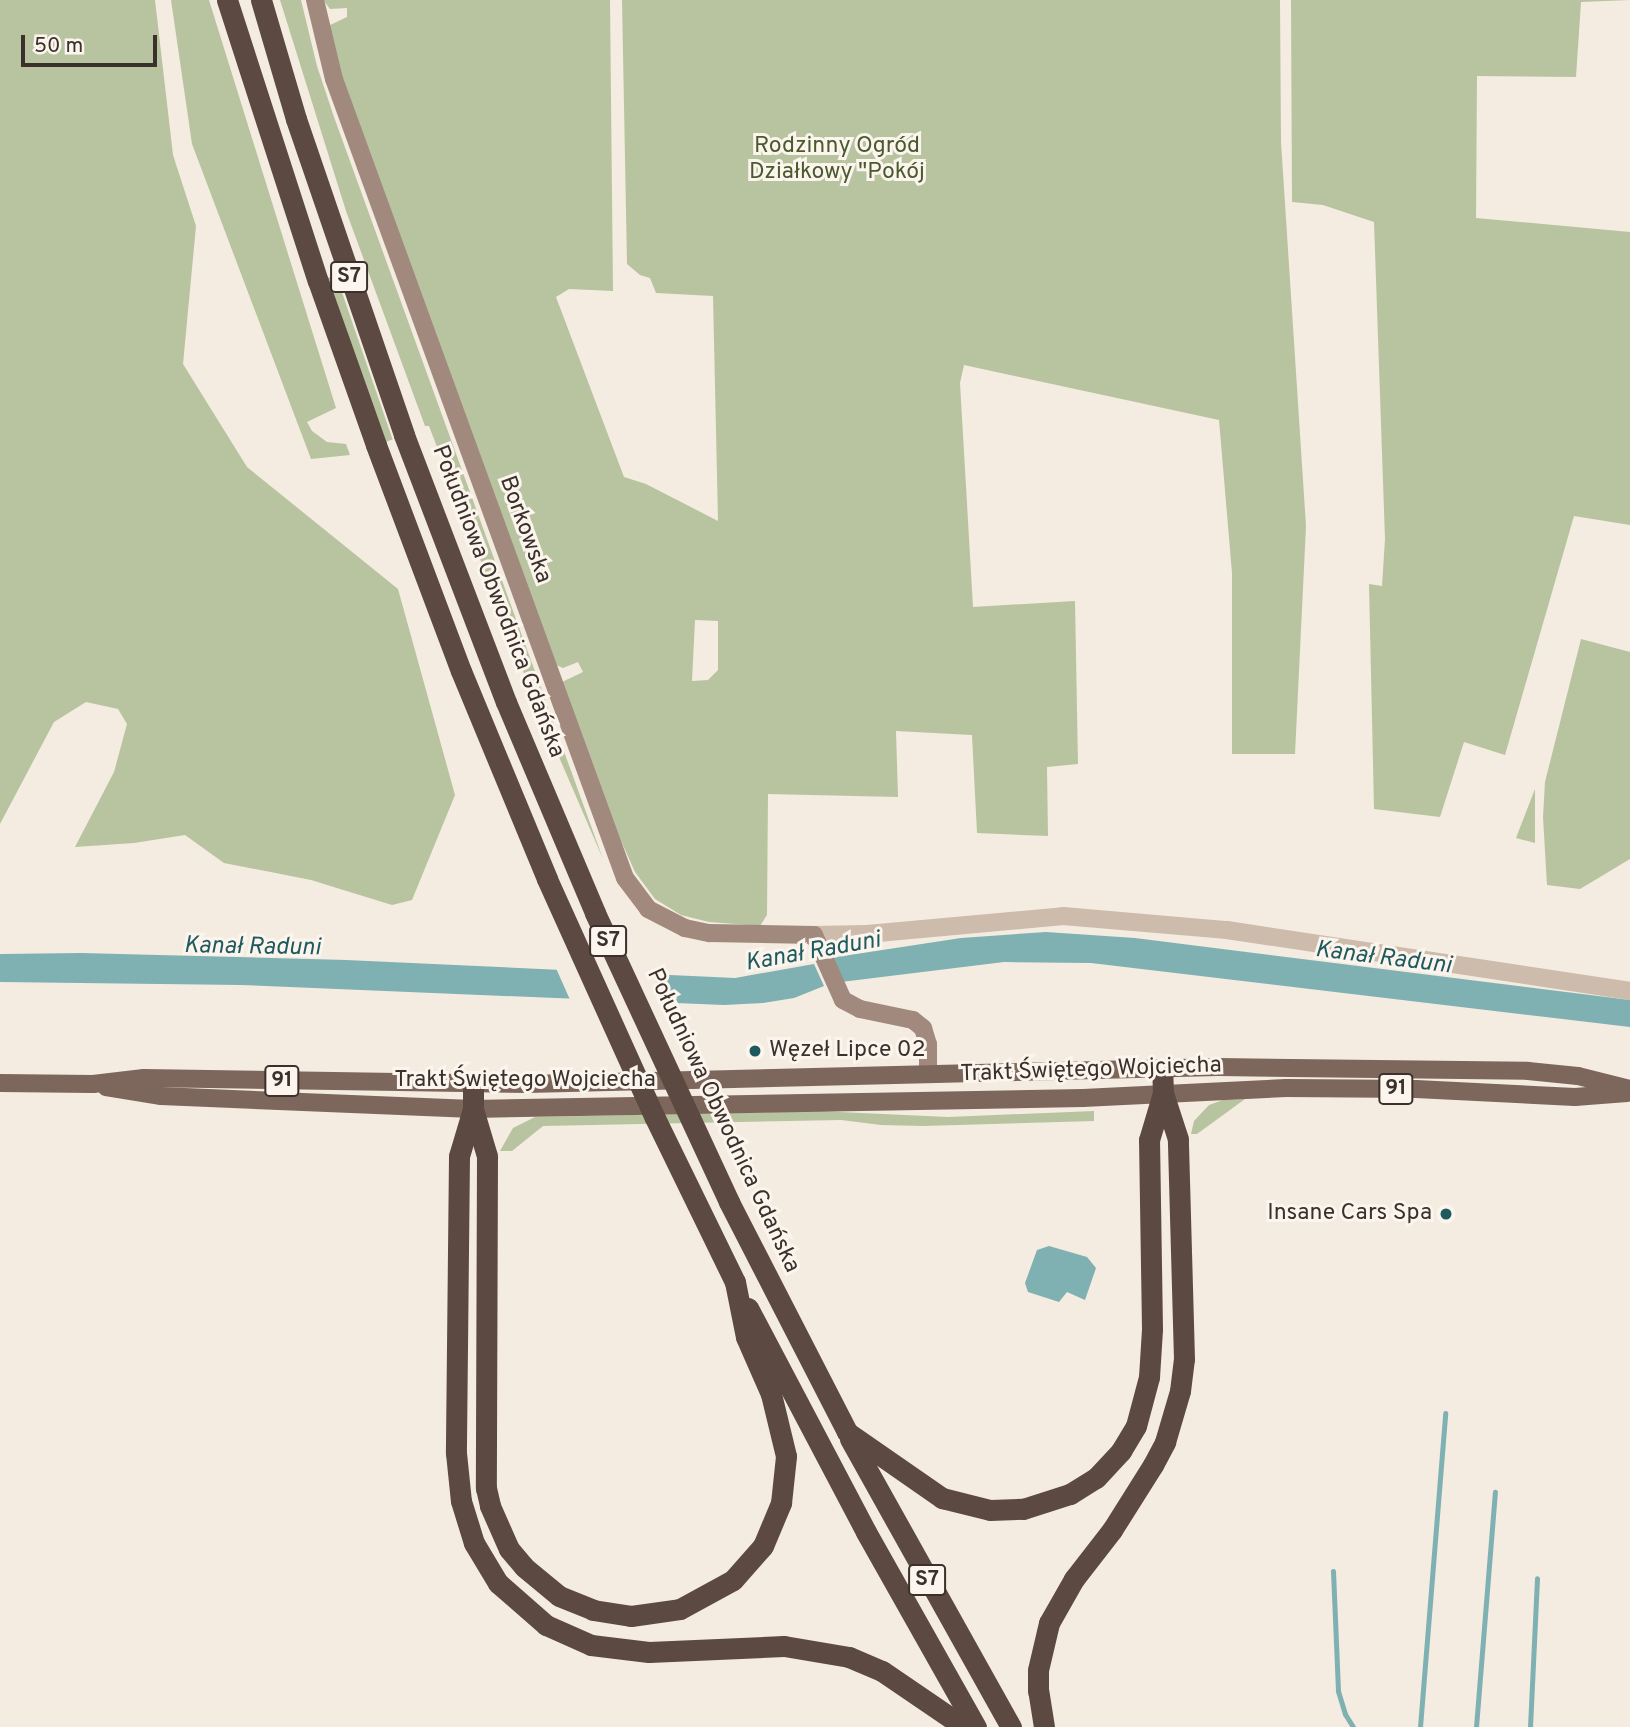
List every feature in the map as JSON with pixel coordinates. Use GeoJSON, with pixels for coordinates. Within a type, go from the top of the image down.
{"type":"FeatureCollection","features":[{"type":"Feature","properties":{"kind":"highway","name":"S7"},"geometry":{"type":"LineString","coordinates":[[227,0],[299,223],[376,445],[461,671],[547,879],[649,1106],[735,1282],[866,1532],[976,1727]]}},
{"type":"Feature","properties":{"kind":"highway","name":"Południowa Obwodnica Gdańska"},"geometry":{"type":"LineString","coordinates":[[261,0],[296,119],[404,435],[506,702],[595,913],[729,1202],[846,1432],[1011,1727]]}},
{"type":"Feature","properties":{"kind":"highway"},"geometry":{"type":"LineString","coordinates":[[1044,1727],[1038,1691],[1038,1670],[1049,1623],[1074,1579],[1112,1530],[1153,1465],[1165,1442],[1180,1391],[1184,1359],[1178,1139],[1163,1093],[1162,1069]]}},
{"type":"Feature","properties":{"kind":"highway"},"geometry":{"type":"LineString","coordinates":[[472,1084],[473,1108],[488,1156],[486,1488],[499,1529],[524,1567],[559,1596],[593,1610],[631,1616],[680,1609],[733,1580],[763,1546],[781,1503],[786,1456],[772,1394],[746,1337],[735,1282]]}},
{"type":"Feature","properties":{"kind":"highway"},"geometry":{"type":"LineString","coordinates":[[846,1432],[926,1489],[972,1508],[1023,1509],[1046,1504],[1070,1494],[1096,1478],[1121,1451],[1136,1426],[1145,1400],[1152,1340],[1149,1140],[1163,1093]]}},
{"type":"Feature","properties":{"kind":"highway"},"geometry":{"type":"LineString","coordinates":[[473,1108],[460,1156],[456,1453],[461,1501],[474,1543],[498,1583],[524,1609],[570,1638],[610,1649],[649,1652],[772,1646],[811,1648],[842,1655],[882,1671],[964,1727]]}},
{"type":"Feature","properties":{"kind":"main road","name":"Trakt Świętego Wojciecha"},"geometry":{"type":"LineString","coordinates":[[0,1083],[93,1084],[144,1078],[472,1084],[751,1080],[1218,1067],[1528,1071],[1578,1076],[1630,1091]]}},
{"type":"Feature","properties":{"kind":"main road","name":"Trakt Świętego Wojciecha"},"geometry":{"type":"LineString","coordinates":[[93,1084],[161,1097],[473,1108],[1069,1098],[1286,1088],[1416,1089],[1575,1097],[1630,1091]]}},
{"type":"Feature","properties":{"kind":"street","name":"Borkowska"},"geometry":{"type":"LineString","coordinates":[[315,0],[339,92],[625,878],[648,909],[685,928],[709,933],[814,935]]}},
{"type":"Feature","properties":{"kind":"street"},"geometry":{"type":"LineString","coordinates":[[814,935],[867,934],[1063,916],[1227,930],[1630,991]]}},
{"type":"Feature","properties":{"kind":"street","name":"Trakt Świętego Wojciecha"},"geometry":{"type":"LineString","coordinates":[[814,935],[837,990],[851,1006],[913,1020],[923,1028],[929,1044],[928,1073]]}},
{"type":"Feature","properties":{"kind":"green space"},"geometry":{"type":"Polygon","coordinates":[[[0,0],[155,0],[173,155],[196,226],[183,364],[247,467],[398,589],[455,795],[412,900],[392,905],[311,880],[224,863],[185,835],[134,843],[75,847],[114,772],[127,724],[118,709],[86,702],[54,722],[0,824],[0,0]]]}},
{"type":"Feature","properties":{"kind":"green space"},"geometry":{"type":"Polygon","coordinates":[[[171,0],[209,0],[336,408],[307,422],[312,431],[327,442],[346,444],[350,455],[311,459],[192,144],[171,0]]]}},
{"type":"Feature","properties":{"kind":"green space"},"geometry":{"type":"Polygon","coordinates":[[[280,0],[301,0],[317,66],[334,117],[603,859],[531,692],[429,426],[425,426],[346,211],[280,0]]]}},
{"type":"Feature","properties":{"kind":"green space","name":"Rodzinny Ogród Działkowy \"Pokój"},"geometry":{"type":"Polygon","coordinates":[[[323,0],[610,0],[613,291],[569,289],[556,297],[624,477],[646,484],[718,521],[713,296],[656,293],[650,278],[640,275],[627,264],[622,0],[1280,0],[1281,142],[1306,526],[1295,754],[1232,754],[1232,573],[1219,420],[964,365],[960,383],[973,607],[1075,601],[1078,764],[1047,767],[1048,836],[977,833],[972,735],[896,731],[898,797],[768,794],[767,915],[760,926],[709,922],[681,915],[655,899],[635,872],[606,807],[562,682],[583,672],[578,662],[563,668],[556,665],[340,71],[328,26],[347,17],[347,8],[330,9],[323,0]],[[695,620],[692,681],[708,680],[718,670],[718,621],[695,620]]]}},
{"type":"Feature","properties":{"kind":"green space"},"geometry":{"type":"Polygon","coordinates":[[[1291,0],[1630,0],[1581,2],[1576,77],[1477,76],[1476,218],[1630,232],[1630,525],[1574,516],[1505,755],[1464,742],[1440,817],[1374,809],[1369,584],[1382,586],[1385,539],[1374,222],[1323,205],[1292,202],[1291,0]]]}},
{"type":"Feature","properties":{"kind":"green space"},"geometry":{"type":"Polygon","coordinates":[[[336,275],[393,440],[385,442],[328,278],[336,275]]]}},
{"type":"Feature","properties":{"kind":"green space"},"geometry":{"type":"Polygon","coordinates":[[[1581,639],[1630,652],[1630,859],[1580,889],[1547,885],[1543,817],[1545,782],[1581,639]]]}},
{"type":"Feature","properties":{"kind":"green space"},"geometry":{"type":"Polygon","coordinates":[[[1535,789],[1535,843],[1516,838],[1535,789]]]}},
{"type":"Feature","properties":{"kind":"green space"},"geometry":{"type":"Polygon","coordinates":[[[1245,1099],[1197,1134],[1191,1134],[1194,1121],[1209,1105],[1223,1100],[1245,1099]]]}},
{"type":"Feature","properties":{"kind":"green space"},"geometry":{"type":"Polygon","coordinates":[[[818,1111],[948,1117],[1094,1111],[1094,1121],[923,1126],[841,1120],[543,1126],[512,1151],[500,1151],[513,1128],[535,1117],[818,1111]]]}},
{"type":"Feature","properties":{"kind":"water"},"geometry":{"type":"Polygon","coordinates":[[[1046,932],[1135,938],[1630,1000],[1630,1027],[1091,963],[1004,962],[841,982],[830,958],[961,938],[1046,932]]]}},
{"type":"Feature","properties":{"kind":"water"},"geometry":{"type":"Polygon","coordinates":[[[81,953],[346,960],[735,978],[814,964],[824,986],[794,998],[724,1005],[241,985],[0,982],[0,954],[81,953]]]}},
{"type":"Feature","properties":{"kind":"water"},"geometry":{"type":"Polygon","coordinates":[[[1049,1246],[1087,1257],[1096,1268],[1085,1300],[1067,1292],[1059,1302],[1028,1292],[1025,1283],[1037,1250],[1049,1246]]]}},
{"type":"Feature","properties":{"kind":"pier"},"geometry":{"type":"Polygon","coordinates":[[[555,966],[651,971],[668,1007],[571,1002],[555,966]]]}},
{"type":"Feature","properties":{"kind":"waterway"},"geometry":{"type":"LineString","coordinates":[[1420,1727],[1445,1413]]}},
{"type":"Feature","properties":{"kind":"waterway"},"geometry":{"type":"LineString","coordinates":[[1476,1727],[1495,1492]]}},
{"type":"Feature","properties":{"kind":"waterway"},"geometry":{"type":"LineString","coordinates":[[1333,1571],[1338,1691],[1345,1714],[1353,1727]]}},
{"type":"Feature","properties":{"kind":"waterway"},"geometry":{"type":"LineString","coordinates":[[1530,1727],[1537,1578]]}},
{"type":"Feature","properties":{"kind":"place","name":"Węzeł Lipce 02"},"geometry":{"type":"Point","coordinates":[755,1051]}},
{"type":"Feature","properties":{"kind":"place","name":"Insane Cars Spa"},"geometry":{"type":"Point","coordinates":[1446,1214]}},
{"type":"Feature","properties":{"kind":"water label","name":"Kanał Raduni"},"geometry":{"type":"Point","coordinates":[252,948]}},
{"type":"Feature","properties":{"kind":"water label","name":"Kanał Raduni"},"geometry":{"type":"Point","coordinates":[813,953]}},
{"type":"Feature","properties":{"kind":"water label","name":"Kanał Raduni"},"geometry":{"type":"Point","coordinates":[1383,959]}}]}
